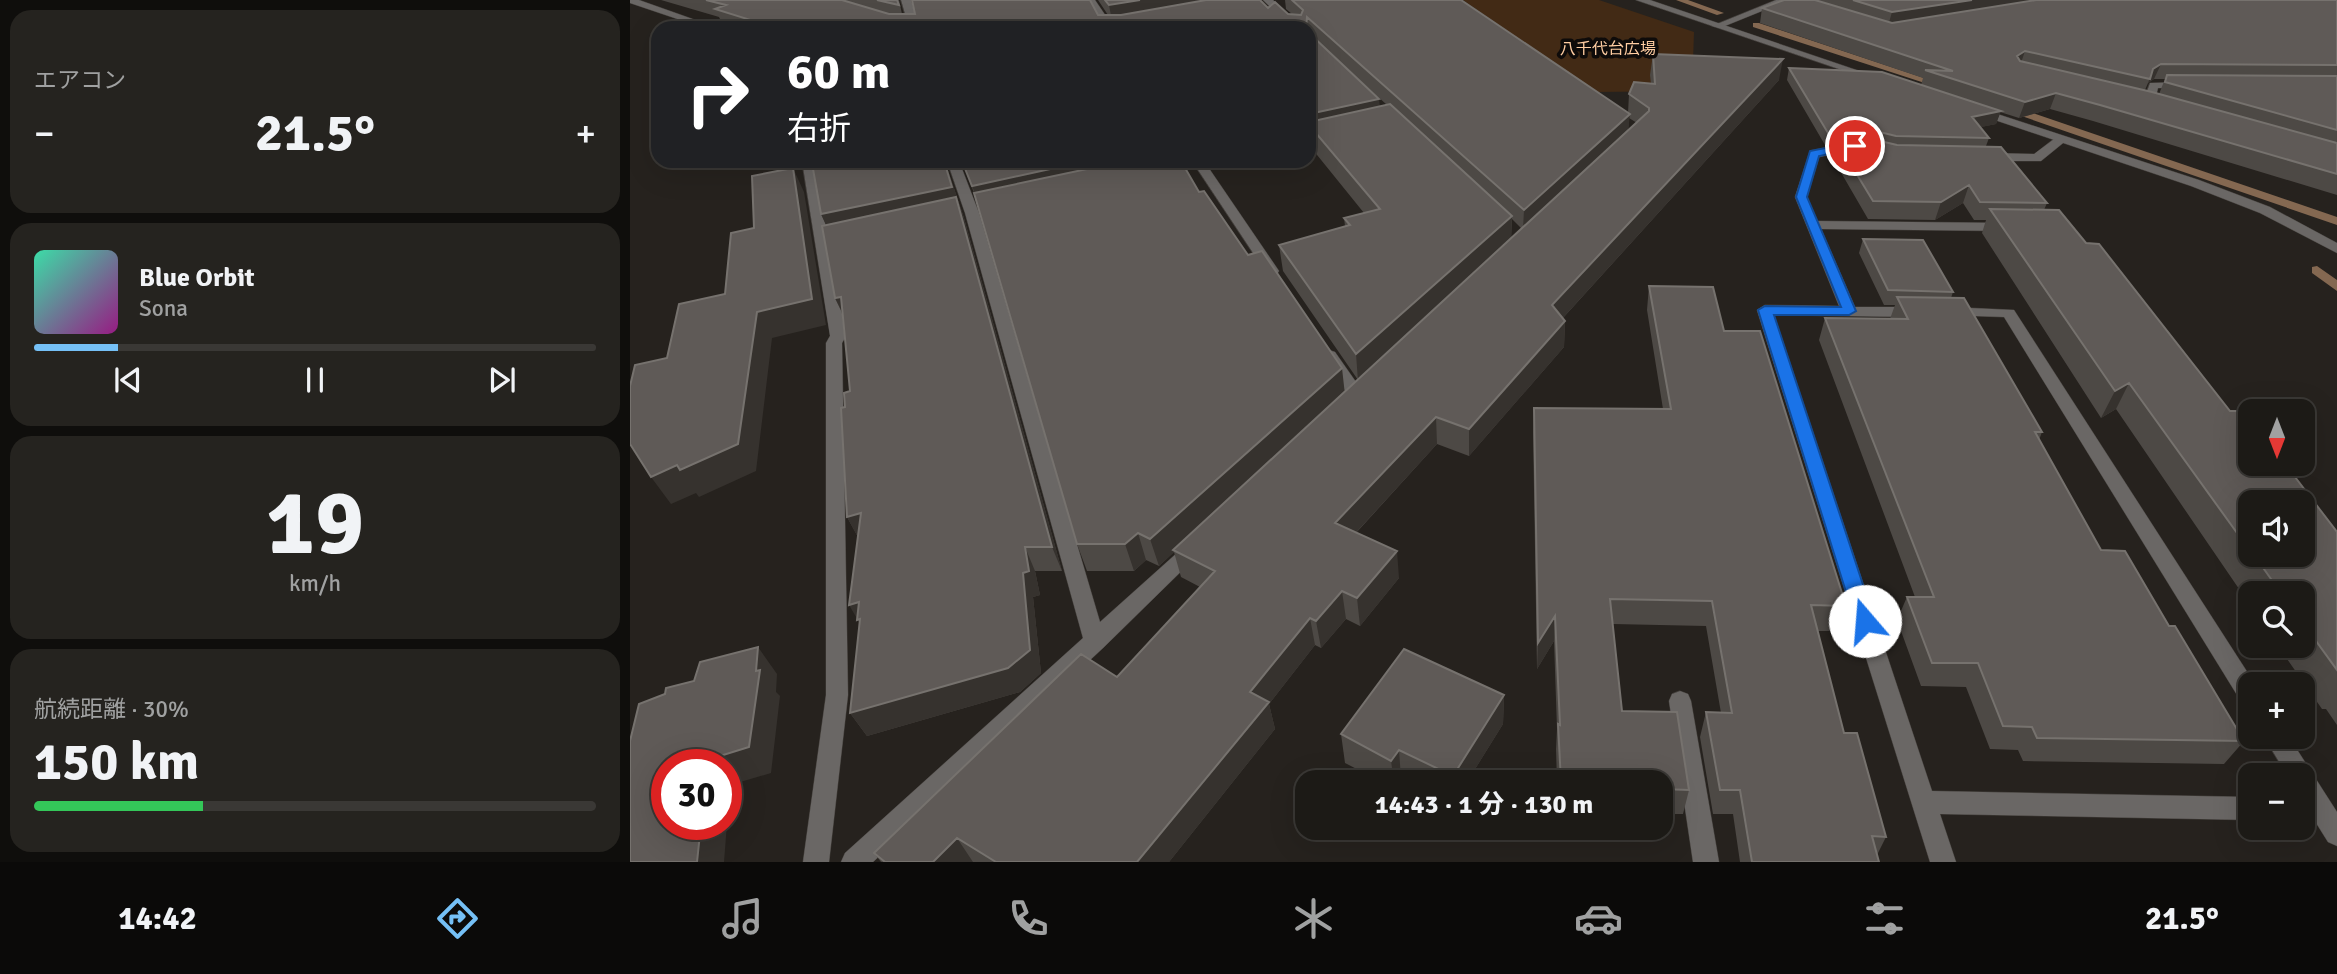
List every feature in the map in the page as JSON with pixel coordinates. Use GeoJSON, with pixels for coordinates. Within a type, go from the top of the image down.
{"type":"FeatureCollection","features":[{"type":"Feature","properties":{"kind":"street"},"geometry":{"type":"LineString","coordinates":[[630,0],[692,21]]}},
{"type":"Feature","properties":{"kind":"street"},"geometry":{"type":"LineString","coordinates":[[906,0],[912,21]]}},
{"type":"Feature","properties":{"kind":"street"},"geometry":{"type":"LineString","coordinates":[[1090,0],[1104,21]]}},
{"type":"Feature","properties":{"kind":"street"},"geometry":{"type":"LineString","coordinates":[[1254,2],[1268,0],[1290,21]]}},
{"type":"Feature","properties":{"kind":"street"},"geometry":{"type":"LineString","coordinates":[[1641,0],[1890,83]]}},
{"type":"Feature","properties":{"kind":"street"},"geometry":{"type":"LineString","coordinates":[[1717,26],[1784,0],[1798,4]]}},
{"type":"Feature","properties":{"kind":"street"},"geometry":{"type":"LineString","coordinates":[[2149,102],[2154,85],[2206,85]]}},
{"type":"Feature","properties":{"kind":"street"},"geometry":{"type":"LineString","coordinates":[[2136,99],[2176,109]]}},
{"type":"Feature","properties":{"kind":"street"},"geometry":{"type":"LineString","coordinates":[[1956,104],[2253,206],[2337,249]]}},
{"type":"Feature","properties":{"kind":"street"},"geometry":{"type":"LineString","coordinates":[[1971,157],[2037,158],[2062,139]]}},
{"type":"Feature","properties":{"kind":"street"},"geometry":{"type":"LineString","coordinates":[[1849,311],[1801,197],[1814,154],[1855,146],[1867,149]]}},
{"type":"Feature","properties":{"kind":"street"},"geometry":{"type":"LineString","coordinates":[[810,168],[826,241],[838,336],[834,343],[833,463],[837,695],[816,862]]}},
{"type":"Feature","properties":{"kind":"street"},"geometry":{"type":"LineString","coordinates":[[956,168],[972,212],[1095,642]]}},
{"type":"Feature","properties":{"kind":"street"},"geometry":{"type":"LineString","coordinates":[[1200,168],[1282,285]]}},
{"type":"Feature","properties":{"kind":"street"},"geometry":{"type":"LineString","coordinates":[[1812,225],[2029,227]]}},
{"type":"Feature","properties":{"kind":"street"},"geometry":{"type":"LineString","coordinates":[[1943,862],[1765,310],[2009,313],[2238,677]]}},
{"type":"Feature","properties":{"kind":"street"},"geometry":{"type":"LineString","coordinates":[[1319,340],[1357,396]]}},
{"type":"Feature","properties":{"kind":"street"},"geometry":{"type":"LineString","coordinates":[[854,862],[1206,538]]}},
{"type":"Feature","properties":{"kind":"street"},"geometry":{"type":"LineString","coordinates":[[1680,701],[1706,862]]}},
{"type":"Feature","properties":{"kind":"street"},"geometry":{"type":"LineString","coordinates":[[1923,802],[2238,808]]}},
{"type":"Feature","properties":{"kind":"street"},"geometry":{"type":"LineString","coordinates":[[2315,812],[2337,834]]}},
{"type":"Feature","properties":{"kind":"green space","name":"八千代台広場"},"geometry":{"type":"Polygon","coordinates":[[[1463,0],[1599,0],[1694,32],[1692,91],[1595,92],[1463,0]]]}},
{"type":"Feature","properties":{"kind":"building"},"geometry":{"type":"Polygon","coordinates":[[[706,0],[842,0],[889,14],[915,14],[912,0],[1090,0],[1098,15],[1121,15],[1206,0],[1260,0],[1268,8],[1275,2],[1288,14],[1301,15],[1303,10],[1292,0],[1461,0],[1630,114],[1524,210],[1316,25],[1316,21],[1307,17],[1307,21],[754,21],[715,9],[726,5],[706,0]]]}},
{"type":"Feature","properties":{"kind":"building"},"geometry":{"type":"Polygon","coordinates":[[[877,0],[897,0],[899,5],[877,0]]]}},
{"type":"Feature","properties":{"kind":"building"},"geometry":{"type":"Polygon","coordinates":[[[1105,0],[1140,0],[1109,5],[1105,0]]]}},
{"type":"Feature","properties":{"kind":"building"},"geometry":{"type":"Polygon","coordinates":[[[1784,0],[1815,0],[1892,23],[2036,0],[2337,0],[2337,65],[2161,64],[2153,69],[2150,79],[2025,51],[2017,56],[2020,61],[2152,92],[2337,143],[2337,174],[2056,93],[2025,102],[1925,70],[1953,71],[1762,8],[1784,0]]]}},
{"type":"Feature","properties":{"kind":"building"},"geometry":{"type":"Polygon","coordinates":[[[1853,0],[1972,0],[1892,12],[1853,0]]]}},
{"type":"Feature","properties":{"kind":"building"},"geometry":{"type":"Polygon","coordinates":[[[1316,40],[1379,99],[1316,112],[1316,40]]]}},
{"type":"Feature","properties":{"kind":"building"},"geometry":{"type":"Polygon","coordinates":[[[1653,54],[1783,59],[1552,305],[1565,321],[1469,429],[1436,417],[1335,523],[1397,551],[1357,598],[1342,591],[1316,621],[1310,618],[1250,692],[1269,702],[1137,862],[996,862],[957,838],[933,862],[885,862],[874,853],[1081,654],[1117,677],[1215,571],[1173,550],[1649,111],[1649,108],[1629,94],[1634,82],[1655,84],[1653,54]]]}},
{"type":"Feature","properties":{"kind":"building"},"geometry":{"type":"Polygon","coordinates":[[[1789,68],[1882,72],[2001,111],[1972,117],[1989,138],[1896,136],[1859,127],[1828,133],[1789,68]]]}},
{"type":"Feature","properties":{"kind":"building"},"geometry":{"type":"Polygon","coordinates":[[[2167,75],[2337,76],[2337,130],[2165,82],[2167,75]]]}},
{"type":"Feature","properties":{"kind":"building"},"geometry":{"type":"Polygon","coordinates":[[[1390,104],[1512,216],[1356,354],[1279,245],[1350,225],[1344,218],[1380,209],[1316,133],[1316,120],[1390,104]]]}},
{"type":"Feature","properties":{"kind":"building"},"geometry":{"type":"Polygon","coordinates":[[[1859,136],[1897,145],[2001,147],[2047,203],[1980,202],[1969,185],[1941,202],[1873,201],[1836,140],[1859,136]]]}},
{"type":"Feature","properties":{"kind":"building"},"geometry":{"type":"Polygon","coordinates":[[[793,168],[812,299],[757,312],[738,444],[680,470],[677,465],[651,477],[630,444],[630,386],[635,365],[667,358],[679,304],[725,294],[731,233],[754,228],[752,176],[793,168]]]}},
{"type":"Feature","properties":{"kind":"building"},"geometry":{"type":"Polygon","coordinates":[[[946,168],[952,187],[821,214],[813,169],[946,168]]]}},
{"type":"Feature","properties":{"kind":"building"},"geometry":{"type":"Polygon","coordinates":[[[965,168],[1055,168],[972,186],[965,168]]]}},
{"type":"Feature","properties":{"kind":"building"},"geometry":{"type":"Polygon","coordinates":[[[1092,168],[1185,168],[1199,192],[1204,191],[1248,255],[1262,251],[1342,368],[1150,539],[1138,533],[1125,544],[1077,544],[974,193],[1092,168]]]}},
{"type":"Feature","properties":{"kind":"building"},"geometry":{"type":"Polygon","coordinates":[[[956,197],[1052,547],[1025,547],[1029,571],[1023,573],[1030,650],[1008,668],[850,713],[860,619],[857,620],[859,602],[849,605],[861,513],[847,517],[841,408],[845,407],[844,393],[850,391],[841,297],[835,298],[822,226],[956,197]]]}},
{"type":"Feature","properties":{"kind":"building"},"geometry":{"type":"Polygon","coordinates":[[[1990,209],[2059,210],[2086,243],[2099,244],[2230,411],[2238,414],[2238,476],[2295,477],[2305,490],[2238,490],[2238,534],[2129,383],[2115,391],[1990,209]]]}},
{"type":"Feature","properties":{"kind":"building"},"geometry":{"type":"Polygon","coordinates":[[[1863,239],[1923,240],[1953,292],[1888,290],[1863,239]]]}},
{"type":"Feature","properties":{"kind":"building"},"geometry":{"type":"Polygon","coordinates":[[[1649,286],[1713,287],[1724,331],[1760,331],[1846,606],[1811,605],[1844,733],[1857,733],[1886,837],[1872,836],[1879,862],[1752,862],[1740,790],[1720,790],[1706,712],[1732,713],[1712,601],[1610,599],[1622,711],[1677,712],[1689,790],[1673,789],[1673,770],[1560,770],[1555,616],[1538,643],[1534,408],[1671,409],[1649,286]]]}},
{"type":"Feature","properties":{"kind":"building"},"geometry":{"type":"Polygon","coordinates":[[[1897,297],[1964,298],[2042,432],[2035,432],[2101,550],[2125,551],[2169,626],[2175,626],[2238,731],[2238,741],[2037,738],[2032,727],[2003,726],[1978,663],[1932,663],[1907,597],[1934,597],[1825,318],[1908,319],[1897,297]]]}},
{"type":"Feature","properties":{"kind":"building"},"geometry":{"type":"Polygon","coordinates":[[[2315,503],[2337,532],[2337,670],[2315,640],[2315,581],[2272,581],[2263,567],[2315,567],[2315,503]]]}},
{"type":"Feature","properties":{"kind":"building"},"geometry":{"type":"Polygon","coordinates":[[[758,647],[756,671],[760,670],[749,747],[651,749],[651,840],[699,840],[697,862],[630,862],[630,741],[639,704],[665,694],[666,688],[694,681],[700,662],[758,647]]]}},
{"type":"Feature","properties":{"kind":"building"},"geometry":{"type":"Polygon","coordinates":[[[1404,649],[1504,695],[1457,770],[1441,770],[1399,750],[1391,761],[1341,734],[1404,649]]]}},
{"type":"Feature","properties":{"kind":"waterway"},"geometry":{"type":"LineString","coordinates":[[1680,0],[1720,13]]}},
{"type":"Feature","properties":{"kind":"waterway"},"geometry":{"type":"LineString","coordinates":[[1756,25],[1943,86]]}},
{"type":"Feature","properties":{"kind":"waterway"},"geometry":{"type":"LineString","coordinates":[[2011,109],[2337,221]]}},
{"type":"Feature","properties":{"kind":"waterway"},"geometry":{"type":"LineString","coordinates":[[2317,270],[2337,287]]}},
{"type":"Feature","properties":{"kind":"route"},"geometry":{"type":"LineString","coordinates":[[1855,146],[1814,154],[1801,197],[1849,311],[1765,310],[1865,621]]}}]}
